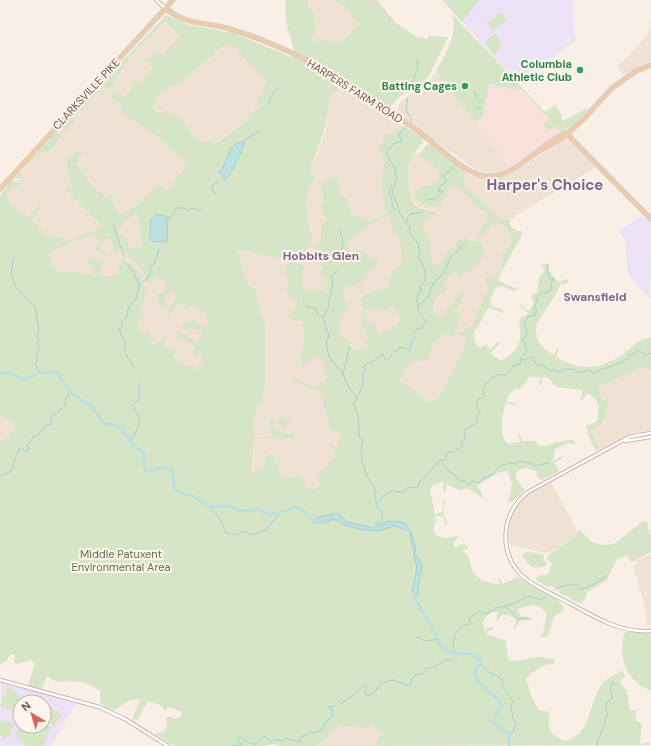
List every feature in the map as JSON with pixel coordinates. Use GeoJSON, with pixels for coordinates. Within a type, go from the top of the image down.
{"type":"FeatureCollection","features":[{"type":"Feature","properties":{"kind":"main road","name":"CLARKSVILLE PIKE"},"geometry":{"type":"LineString","coordinates":[[0,188],[172,0]]}},
{"type":"Feature","properties":{"kind":"main road","name":"HARPERS FARM ROAD"},"geometry":{"type":"LineString","coordinates":[[165,8],[184,20],[230,29],[277,47],[310,62],[418,131],[467,169],[478,175],[490,177],[503,174],[566,133],[588,116],[612,88],[636,71],[651,64]]}},
{"type":"Feature","properties":{"kind":"main road"},"geometry":{"type":"LineString","coordinates":[[566,133],[651,220]]}},
{"type":"Feature","properties":{"kind":"street"},"geometry":{"type":"LineString","coordinates":[[156,0],[165,8]]}},
{"type":"Feature","properties":{"kind":"street"},"geometry":{"type":"LineString","coordinates":[[650,433],[634,435],[524,495],[515,505],[508,518],[505,532],[506,546],[515,567],[531,582],[612,625],[630,630],[651,631]]}},
{"type":"Feature","properties":{"kind":"street"},"geometry":{"type":"LineString","coordinates":[[623,441],[651,436]]}},
{"type":"Feature","properties":{"kind":"street"},"geometry":{"type":"LineString","coordinates":[[0,680],[99,707],[125,719],[168,746]]}},
{"type":"Feature","properties":{"kind":"shaded area"},"geometry":{"type":"Polygon","coordinates":[[[310,0],[330,0],[345,6],[358,24],[347,38],[341,42],[334,43],[324,39],[314,43],[307,4],[310,0]]]}},
{"type":"Feature","properties":{"kind":"shaded area"},"geometry":{"type":"Polygon","coordinates":[[[478,0],[574,0],[573,18],[576,40],[518,82],[462,22],[478,0]]]}},
{"type":"Feature","properties":{"kind":"shaded area"},"geometry":{"type":"Polygon","coordinates":[[[651,19],[651,61],[623,75],[617,66],[631,54],[649,32],[651,19]]]}},
{"type":"Feature","properties":{"kind":"shaded area"},"geometry":{"type":"Polygon","coordinates":[[[165,21],[181,37],[162,56],[145,59],[153,67],[139,84],[133,79],[131,81],[134,84],[125,98],[116,90],[111,98],[123,105],[120,111],[157,136],[187,165],[167,191],[145,198],[138,205],[119,214],[109,197],[120,192],[105,196],[92,184],[76,163],[68,176],[72,185],[105,228],[138,210],[142,244],[138,263],[144,271],[148,285],[159,272],[206,307],[209,325],[209,359],[205,374],[181,370],[132,338],[140,297],[147,296],[136,266],[127,261],[115,261],[120,264],[129,279],[109,311],[53,267],[50,253],[71,242],[69,239],[49,249],[4,199],[11,183],[19,186],[21,184],[10,181],[13,178],[15,180],[21,180],[14,178],[17,175],[17,177],[38,155],[49,150],[62,135],[56,132],[62,126],[62,129],[98,92],[106,97],[99,90],[96,90],[102,83],[108,90],[115,85],[129,58],[165,21]]]}},
{"type":"Feature","properties":{"kind":"shaded area"},"geometry":{"type":"Polygon","coordinates":[[[224,45],[235,48],[271,88],[272,94],[260,107],[249,115],[247,120],[213,145],[201,147],[177,116],[153,109],[147,101],[155,95],[183,81],[224,45]]]}},
{"type":"Feature","properties":{"kind":"shaded area"},"geometry":{"type":"Polygon","coordinates":[[[436,71],[510,167],[504,171],[490,173],[476,170],[395,112],[400,103],[406,97],[427,86],[436,71]]]}},
{"type":"Feature","properties":{"kind":"shaded area"},"geometry":{"type":"Polygon","coordinates":[[[336,82],[403,127],[392,145],[379,147],[379,152],[387,153],[390,175],[388,201],[392,211],[380,215],[382,218],[393,213],[396,221],[403,223],[403,261],[395,284],[365,300],[364,309],[367,309],[368,301],[380,294],[404,312],[404,331],[386,340],[366,324],[367,314],[364,313],[363,323],[368,336],[370,351],[358,352],[353,346],[348,345],[336,346],[333,325],[335,309],[347,310],[348,306],[335,305],[349,272],[364,267],[353,260],[360,251],[359,250],[351,260],[347,252],[347,233],[378,221],[377,218],[342,231],[337,220],[342,236],[334,239],[327,256],[330,268],[330,286],[318,281],[329,290],[322,295],[306,295],[298,290],[290,272],[288,272],[292,292],[298,307],[303,328],[305,356],[304,365],[287,365],[305,367],[305,364],[321,352],[326,364],[326,375],[323,389],[293,379],[295,382],[325,393],[342,422],[345,478],[335,499],[313,501],[274,486],[257,497],[235,492],[253,479],[254,440],[272,438],[274,449],[274,439],[288,438],[293,440],[295,435],[294,433],[285,434],[278,430],[274,431],[275,423],[281,424],[284,429],[286,428],[286,423],[292,421],[291,419],[285,420],[282,416],[278,416],[278,421],[274,421],[269,418],[271,437],[254,439],[253,418],[265,390],[265,325],[255,290],[248,284],[237,251],[247,250],[289,259],[302,254],[309,246],[312,229],[306,211],[306,199],[311,185],[316,177],[309,170],[317,155],[326,129],[331,94],[336,82]]]}},
{"type":"Feature","properties":{"kind":"shaded area"},"geometry":{"type":"Polygon","coordinates":[[[488,84],[523,91],[550,120],[548,131],[555,127],[559,134],[510,167],[475,122],[484,116],[483,113],[488,84]]]}},
{"type":"Feature","properties":{"kind":"shaded area"},"geometry":{"type":"Polygon","coordinates":[[[563,140],[569,140],[596,167],[505,222],[516,235],[500,267],[503,269],[501,273],[498,271],[466,335],[459,332],[458,335],[468,340],[433,410],[409,392],[414,384],[408,391],[393,380],[399,372],[426,350],[426,346],[445,334],[453,337],[434,320],[433,310],[437,294],[447,289],[442,284],[451,274],[456,272],[462,277],[479,262],[483,253],[479,243],[470,238],[455,248],[440,268],[432,272],[421,226],[435,214],[435,211],[419,207],[410,197],[408,187],[412,156],[415,152],[440,171],[438,180],[431,186],[413,193],[419,202],[446,191],[461,168],[470,175],[485,179],[500,178],[516,171],[563,140]]]}},
{"type":"Feature","properties":{"kind":"shaded area"},"geometry":{"type":"Polygon","coordinates":[[[641,215],[651,223],[650,300],[628,274],[625,240],[619,230],[632,223],[641,215]]]}},
{"type":"Feature","properties":{"kind":"shaded area"},"geometry":{"type":"Polygon","coordinates":[[[640,368],[651,370],[651,430],[632,433],[600,450],[591,431],[602,424],[609,401],[612,399],[611,397],[604,400],[598,388],[640,368]]]}},
{"type":"Feature","properties":{"kind":"shaded area"},"geometry":{"type":"Polygon","coordinates":[[[0,402],[18,428],[0,452],[0,402]]]}},
{"type":"Feature","properties":{"kind":"shaded area"},"geometry":{"type":"Polygon","coordinates":[[[551,482],[580,536],[547,553],[510,545],[508,537],[510,519],[519,501],[531,492],[551,482]]]}},
{"type":"Feature","properties":{"kind":"shaded area"},"geometry":{"type":"Polygon","coordinates":[[[651,554],[651,625],[647,625],[644,603],[633,566],[637,561],[651,554]]]}},
{"type":"Feature","properties":{"kind":"shaded area"},"geometry":{"type":"Polygon","coordinates":[[[1,681],[48,694],[12,694],[12,734],[52,734],[52,695],[77,702],[51,746],[0,746],[1,681]]]}},
{"type":"Feature","properties":{"kind":"shaded area"},"geometry":{"type":"Polygon","coordinates":[[[348,718],[372,725],[391,746],[317,746],[348,718]]]}},
{"type":"Feature","properties":{"kind":"green space","name":"Middle Patuxent Environmental Area"},"geometry":{"type":"Polygon","coordinates":[[[285,0],[310,0],[307,4],[314,16],[315,21],[315,30],[312,39],[314,43],[324,39],[340,42],[347,37],[358,24],[345,6],[330,0],[377,0],[395,22],[418,38],[422,36],[426,40],[429,36],[448,37],[429,76],[425,81],[398,98],[390,108],[328,70],[326,74],[341,86],[331,94],[323,133],[309,170],[316,177],[309,190],[306,201],[311,232],[310,245],[299,255],[284,259],[253,252],[237,251],[248,284],[255,290],[265,325],[265,390],[253,418],[254,438],[271,437],[269,417],[274,421],[278,421],[278,416],[282,416],[285,420],[291,419],[292,421],[286,423],[286,428],[284,429],[280,424],[275,423],[274,430],[278,430],[285,434],[294,433],[295,435],[293,441],[288,438],[274,439],[275,449],[272,438],[254,440],[252,471],[255,472],[265,467],[267,457],[272,454],[282,478],[299,476],[309,489],[315,490],[321,485],[318,475],[337,454],[330,445],[338,447],[341,433],[328,429],[330,423],[323,405],[323,397],[317,390],[294,382],[292,378],[317,387],[325,380],[326,377],[323,361],[317,355],[305,364],[305,367],[287,365],[304,365],[300,361],[304,339],[302,321],[292,320],[289,316],[295,310],[297,304],[286,291],[289,280],[284,273],[286,267],[290,263],[297,263],[303,266],[304,271],[301,283],[304,288],[315,291],[324,290],[326,288],[317,281],[318,280],[330,285],[320,274],[324,267],[311,255],[316,245],[321,242],[321,225],[329,219],[325,217],[321,206],[324,198],[322,187],[325,181],[335,177],[339,181],[340,195],[347,199],[349,210],[352,213],[368,221],[377,218],[378,221],[370,225],[347,244],[348,250],[353,252],[359,250],[367,253],[369,258],[377,259],[380,264],[379,266],[373,268],[362,283],[345,287],[342,298],[348,306],[348,310],[344,310],[340,319],[341,338],[349,338],[350,346],[358,351],[367,349],[369,346],[362,341],[368,337],[362,324],[364,313],[367,314],[366,322],[375,324],[376,330],[381,334],[396,326],[401,318],[391,305],[385,312],[375,309],[364,309],[361,299],[368,293],[388,287],[393,271],[403,261],[399,236],[393,230],[388,216],[381,218],[380,215],[387,213],[383,201],[381,181],[385,163],[382,153],[379,153],[379,147],[384,141],[383,135],[395,134],[401,126],[404,126],[423,138],[423,142],[414,153],[410,161],[409,190],[412,201],[416,205],[420,208],[435,211],[435,214],[422,225],[430,242],[431,260],[433,263],[440,265],[448,251],[455,246],[458,239],[473,240],[482,245],[484,249],[480,260],[476,265],[461,277],[456,272],[451,274],[443,283],[447,289],[444,293],[437,294],[433,309],[435,314],[439,317],[462,292],[466,290],[455,312],[462,316],[453,337],[444,334],[432,345],[427,361],[414,360],[407,367],[398,381],[410,388],[415,383],[411,389],[427,402],[433,403],[439,398],[467,342],[465,338],[458,335],[459,332],[461,333],[471,326],[489,288],[485,280],[486,277],[493,279],[498,271],[501,273],[498,280],[515,289],[517,287],[519,288],[514,292],[502,286],[495,288],[490,301],[492,306],[502,309],[503,313],[488,308],[474,331],[474,336],[475,342],[479,348],[487,344],[490,350],[498,342],[500,344],[490,353],[501,361],[516,349],[520,339],[519,320],[522,316],[526,316],[528,313],[519,305],[520,304],[529,311],[534,304],[531,298],[532,295],[537,292],[539,278],[545,270],[540,265],[549,264],[548,269],[558,282],[567,279],[568,283],[560,285],[537,323],[536,329],[537,339],[546,350],[554,355],[557,348],[559,348],[556,357],[574,365],[601,365],[618,358],[626,352],[623,347],[627,351],[639,341],[651,337],[651,370],[640,368],[598,388],[603,400],[611,397],[613,399],[609,401],[602,424],[591,431],[600,450],[595,450],[588,435],[586,426],[596,422],[599,409],[595,399],[587,393],[582,401],[580,399],[582,396],[582,390],[556,387],[549,378],[543,377],[541,385],[539,385],[540,377],[530,377],[520,389],[516,388],[509,394],[507,402],[516,403],[515,405],[506,403],[502,419],[503,437],[509,444],[520,442],[518,435],[520,434],[522,441],[535,441],[539,446],[574,440],[575,445],[569,443],[555,449],[553,461],[563,456],[563,458],[554,463],[559,470],[558,472],[542,480],[538,478],[536,471],[527,468],[518,470],[515,478],[525,490],[508,503],[512,484],[507,471],[497,473],[477,486],[483,495],[483,498],[467,488],[460,491],[446,483],[446,491],[443,491],[443,481],[432,486],[430,489],[435,514],[442,512],[444,501],[446,500],[443,510],[447,525],[446,526],[443,516],[435,516],[436,522],[433,530],[436,535],[444,538],[459,536],[453,543],[455,548],[464,543],[468,548],[463,551],[468,557],[476,576],[486,582],[499,584],[498,578],[500,578],[502,584],[518,577],[557,600],[564,607],[563,612],[556,615],[554,618],[547,637],[539,637],[543,633],[547,614],[540,606],[532,605],[517,609],[521,616],[531,618],[531,620],[520,621],[515,628],[513,627],[517,620],[508,615],[501,615],[498,621],[496,621],[498,613],[494,611],[486,617],[483,624],[485,630],[492,626],[493,629],[486,632],[487,634],[506,641],[508,658],[511,661],[538,657],[555,659],[554,664],[543,666],[526,679],[532,698],[539,710],[550,712],[549,727],[552,734],[565,741],[581,732],[589,716],[598,690],[605,681],[622,671],[625,676],[619,682],[627,691],[630,710],[636,710],[636,721],[642,724],[640,744],[649,742],[649,745],[378,746],[377,742],[382,735],[372,725],[366,730],[360,727],[340,725],[317,746],[279,746],[273,744],[264,746],[174,746],[155,734],[163,732],[167,728],[166,718],[169,716],[175,719],[181,717],[182,712],[169,707],[164,711],[162,706],[148,701],[138,719],[135,721],[132,719],[140,700],[139,699],[128,701],[116,709],[110,710],[100,702],[100,691],[85,683],[73,681],[57,682],[47,676],[42,689],[31,687],[28,685],[35,663],[31,660],[16,664],[14,662],[15,654],[10,655],[7,660],[0,665],[0,443],[9,437],[16,427],[15,424],[0,415],[0,196],[10,181],[21,184],[20,186],[17,185],[18,187],[11,188],[7,196],[8,201],[12,206],[21,214],[28,215],[32,213],[39,204],[42,204],[40,209],[29,221],[38,226],[46,237],[54,238],[62,236],[66,240],[49,249],[69,239],[71,242],[50,253],[51,262],[55,269],[69,272],[78,271],[87,275],[93,274],[94,269],[86,261],[90,258],[104,262],[98,273],[105,276],[118,273],[119,264],[114,261],[123,261],[135,266],[140,275],[147,296],[145,296],[139,311],[139,313],[144,315],[138,321],[138,329],[143,332],[151,331],[148,338],[152,344],[155,345],[166,335],[164,344],[165,349],[175,348],[176,350],[173,358],[180,362],[182,361],[186,365],[192,365],[197,370],[201,366],[202,354],[195,357],[192,355],[195,347],[186,340],[178,339],[177,337],[179,332],[198,341],[202,337],[202,332],[194,329],[183,330],[182,324],[193,319],[196,320],[195,323],[209,327],[203,313],[198,307],[192,304],[186,310],[185,304],[179,302],[169,316],[167,314],[176,299],[177,294],[172,292],[163,297],[167,304],[163,308],[157,300],[157,295],[165,290],[165,285],[162,279],[156,276],[148,285],[142,269],[132,258],[120,249],[114,255],[114,247],[111,239],[106,238],[99,247],[100,250],[107,254],[105,256],[95,251],[99,240],[96,235],[90,234],[77,242],[76,238],[103,226],[65,189],[72,185],[68,176],[67,160],[78,149],[82,152],[76,163],[92,185],[105,196],[121,193],[109,197],[119,214],[138,205],[145,198],[136,188],[145,197],[160,184],[167,191],[187,165],[157,136],[119,111],[123,105],[110,98],[116,90],[125,98],[134,85],[131,81],[133,79],[139,84],[153,67],[144,59],[146,57],[149,59],[156,51],[162,56],[180,36],[165,21],[129,58],[111,90],[108,90],[102,83],[166,15],[189,25],[233,33],[291,57],[294,51],[286,21],[285,0]],[[224,45],[183,81],[159,93],[152,107],[158,111],[175,115],[182,121],[196,139],[206,142],[212,141],[214,145],[247,120],[249,115],[265,102],[257,106],[266,82],[235,48],[224,45]],[[138,213],[123,222],[119,233],[127,239],[129,250],[140,246],[141,249],[142,244],[138,213]]]}},
{"type":"Feature","properties":{"kind":"green space"},"geometry":{"type":"Polygon","coordinates":[[[442,0],[479,0],[462,22],[442,0]]]}},
{"type":"Feature","properties":{"kind":"green space"},"geometry":{"type":"Polygon","coordinates":[[[501,12],[507,20],[493,31],[487,23],[501,12]]]}},
{"type":"Feature","properties":{"kind":"green space"},"geometry":{"type":"Polygon","coordinates":[[[452,14],[545,112],[555,105],[562,115],[561,118],[563,121],[588,108],[589,109],[579,120],[559,135],[560,132],[555,127],[548,131],[544,125],[550,120],[523,91],[489,84],[483,113],[484,116],[475,122],[436,71],[447,51],[452,37],[452,14]]]}},
{"type":"Feature","properties":{"kind":"green space"},"geometry":{"type":"Polygon","coordinates":[[[496,33],[500,45],[494,56],[485,42],[496,33]]]}},
{"type":"Feature","properties":{"kind":"green space"},"geometry":{"type":"Polygon","coordinates":[[[96,90],[99,90],[105,94],[106,97],[98,92],[72,119],[75,122],[65,132],[62,126],[96,90]]]}},
{"type":"Feature","properties":{"kind":"green space"},"geometry":{"type":"Polygon","coordinates":[[[56,132],[62,135],[50,150],[38,155],[21,171],[23,178],[17,177],[17,175],[56,132]]]}},
{"type":"Feature","properties":{"kind":"green space"},"geometry":{"type":"Polygon","coordinates":[[[430,144],[465,171],[463,179],[464,186],[497,216],[502,219],[510,220],[510,226],[517,231],[521,231],[522,235],[503,269],[500,267],[503,260],[502,254],[508,250],[512,242],[510,232],[497,222],[494,223],[481,237],[477,235],[487,221],[486,213],[471,202],[469,198],[453,184],[449,188],[440,207],[427,206],[416,199],[414,190],[420,189],[422,186],[431,186],[438,179],[439,170],[419,155],[427,145],[430,144]]]}},
{"type":"Feature","properties":{"kind":"green space"},"geometry":{"type":"Polygon","coordinates":[[[643,521],[648,523],[648,528],[651,535],[651,552],[632,562],[628,559],[629,555],[617,559],[606,581],[587,592],[585,600],[582,604],[572,600],[569,596],[562,595],[555,587],[546,586],[536,580],[537,576],[548,574],[552,564],[547,559],[548,555],[577,536],[578,529],[592,542],[602,545],[614,544],[643,521]]]}},
{"type":"Feature","properties":{"kind":"green space"},"geometry":{"type":"Polygon","coordinates":[[[530,552],[544,555],[544,560],[547,565],[536,567],[527,563],[522,556],[523,553],[530,552]]]}},
{"type":"Feature","properties":{"kind":"green space"},"geometry":{"type":"Polygon","coordinates":[[[626,632],[651,634],[651,691],[642,687],[635,681],[626,668],[623,660],[622,643],[626,632]]]}},
{"type":"Feature","properties":{"kind":"green space"},"geometry":{"type":"Polygon","coordinates":[[[7,688],[10,688],[16,694],[12,694],[12,708],[0,706],[7,688]]]}},
{"type":"Feature","properties":{"kind":"green space"},"geometry":{"type":"Polygon","coordinates":[[[52,708],[62,714],[54,726],[52,725],[52,708]]]}},
{"type":"Feature","properties":{"kind":"green space"},"geometry":{"type":"Polygon","coordinates":[[[8,721],[12,723],[10,735],[6,739],[0,735],[0,722],[8,721]]]}},
{"type":"Feature","properties":{"kind":"green space"},"geometry":{"type":"Polygon","coordinates":[[[16,734],[48,734],[43,746],[26,746],[15,736],[16,734]]]}},
{"type":"Feature","properties":{"kind":"water"},"geometry":{"type":"Polygon","coordinates":[[[244,142],[242,150],[230,174],[225,180],[219,172],[225,164],[228,154],[234,145],[244,142]]]}},
{"type":"Feature","properties":{"kind":"water"},"geometry":{"type":"Polygon","coordinates":[[[157,214],[168,217],[167,241],[154,242],[150,239],[151,219],[157,214]]]}},
{"type":"Feature","properties":{"kind":"water"},"geometry":{"type":"Polygon","coordinates":[[[331,514],[339,514],[347,522],[373,528],[378,522],[380,527],[387,521],[403,522],[411,531],[416,549],[415,553],[422,565],[417,596],[412,591],[417,569],[410,533],[407,530],[394,526],[378,531],[364,530],[345,525],[334,519],[324,523],[314,523],[316,518],[331,514]]]}},
{"type":"Feature","properties":{"kind":"waterway"},"geometry":{"type":"LineString","coordinates":[[409,89],[418,69],[417,59]]}},
{"type":"Feature","properties":{"kind":"waterway"},"geometry":{"type":"LineString","coordinates":[[269,104],[270,98],[277,89]]}},
{"type":"Feature","properties":{"kind":"waterway"},"geometry":{"type":"LineString","coordinates":[[474,92],[479,101]]}},
{"type":"Feature","properties":{"kind":"waterway"},"geometry":{"type":"LineString","coordinates":[[408,98],[406,111],[411,118],[411,121]]}},
{"type":"Feature","properties":{"kind":"waterway"},"geometry":{"type":"LineString","coordinates":[[476,108],[481,107]]}},
{"type":"Feature","properties":{"kind":"waterway"},"geometry":{"type":"LineString","coordinates":[[382,526],[382,512],[377,507],[374,486],[363,465],[361,452],[363,440],[359,436],[357,414],[353,404],[362,386],[362,374],[365,371],[365,365],[380,357],[382,353],[386,361],[392,355],[392,351],[398,351],[399,347],[410,350],[411,342],[415,338],[413,333],[417,328],[421,329],[426,321],[419,312],[417,306],[418,294],[421,292],[420,287],[425,280],[425,271],[421,260],[418,259],[420,254],[418,244],[410,233],[410,227],[400,215],[392,192],[397,178],[395,170],[386,152],[395,143],[402,141],[399,135],[405,127]]}},
{"type":"Feature","properties":{"kind":"waterway"},"geometry":{"type":"LineString","coordinates":[[242,143],[260,130]]}},
{"type":"Feature","properties":{"kind":"waterway"},"geometry":{"type":"LineString","coordinates":[[426,200],[439,196],[442,191],[439,191],[439,188],[446,182],[444,176],[455,165]]}},
{"type":"Feature","properties":{"kind":"waterway"},"geometry":{"type":"LineString","coordinates":[[216,195],[211,186],[219,181]]}},
{"type":"Feature","properties":{"kind":"waterway"},"geometry":{"type":"LineString","coordinates":[[392,185],[389,193],[392,206],[394,209],[396,208]]}},
{"type":"Feature","properties":{"kind":"waterway"},"geometry":{"type":"LineString","coordinates":[[168,219],[172,216],[176,208],[184,208],[188,211],[191,208],[198,210],[202,209]]}},
{"type":"Feature","properties":{"kind":"waterway"},"geometry":{"type":"LineString","coordinates":[[407,222],[407,217],[410,216],[410,214],[423,212]]}},
{"type":"Feature","properties":{"kind":"waterway"},"geometry":{"type":"LineString","coordinates":[[113,224],[124,257]]}},
{"type":"Feature","properties":{"kind":"waterway"},"geometry":{"type":"LineString","coordinates":[[340,231],[343,241],[340,258]]}},
{"type":"Feature","properties":{"kind":"waterway"},"geometry":{"type":"LineString","coordinates":[[418,307],[429,295],[433,283],[443,274],[451,257],[465,243]]}},
{"type":"Feature","properties":{"kind":"waterway"},"geometry":{"type":"LineString","coordinates":[[137,371],[125,353],[125,344],[119,329],[122,327],[122,321],[126,318],[129,306],[136,299],[139,285],[148,278],[151,271],[150,267],[154,264],[159,249]]}},
{"type":"Feature","properties":{"kind":"waterway"},"geometry":{"type":"LineString","coordinates":[[15,256],[11,275],[16,287],[35,307],[39,329],[37,338],[39,341],[37,343],[39,346],[36,364],[39,373]]}},
{"type":"Feature","properties":{"kind":"waterway"},"geometry":{"type":"LineString","coordinates":[[124,261],[133,271],[139,285]]}},
{"type":"Feature","properties":{"kind":"waterway"},"geometry":{"type":"LineString","coordinates":[[393,491],[403,493],[406,488],[418,487],[419,482],[439,461],[445,460],[448,452],[453,452],[463,446],[461,441],[465,439],[465,429],[478,422],[476,416],[481,411],[477,408],[478,399],[482,398],[484,395],[483,391],[485,384],[496,375],[507,375],[513,366],[520,364],[521,358],[527,351],[525,346],[526,342],[522,340],[526,336],[527,329],[524,326],[527,317],[536,315],[535,313],[537,310],[534,306],[537,302],[537,298],[542,293],[549,292],[552,289],[551,284],[554,279],[550,279],[547,271],[548,264]]}},
{"type":"Feature","properties":{"kind":"waterway"},"geometry":{"type":"LineString","coordinates":[[338,270],[332,276],[332,287],[328,307],[323,317],[329,336],[326,344],[329,357],[341,371],[350,389],[357,398]]}},
{"type":"Feature","properties":{"kind":"waterway"},"geometry":{"type":"LineString","coordinates":[[303,301],[307,307],[315,308],[317,314],[323,317]]}},
{"type":"Feature","properties":{"kind":"waterway"},"geometry":{"type":"LineString","coordinates":[[343,375],[349,348]]}},
{"type":"Feature","properties":{"kind":"waterway"},"geometry":{"type":"LineString","coordinates":[[521,359],[525,360],[532,357],[537,366],[541,364],[551,371],[555,370],[560,372],[563,369],[574,369],[578,373],[589,370],[594,373],[624,361],[638,350],[647,355],[651,353]]}},
{"type":"Feature","properties":{"kind":"waterway"},"geometry":{"type":"LineString","coordinates":[[0,373],[13,374],[23,380],[39,373],[57,372],[71,394],[91,405],[103,423],[121,427],[130,442],[144,453],[144,466],[146,471],[152,471],[164,467],[170,469],[173,473],[175,490],[182,494],[193,496],[210,507],[230,506],[240,511],[258,510],[270,514],[286,511],[296,507],[309,515],[312,520],[317,521]]}},
{"type":"Feature","properties":{"kind":"waterway"},"geometry":{"type":"LineString","coordinates":[[129,440],[134,436],[140,421],[133,405],[139,400],[139,382]]}},
{"type":"Feature","properties":{"kind":"waterway"},"geometry":{"type":"LineString","coordinates":[[0,476],[11,471],[19,449],[21,448],[26,452],[28,451],[28,445],[33,437],[38,435],[46,425],[51,424],[50,418],[65,406],[66,397],[71,394]]}},
{"type":"Feature","properties":{"kind":"waterway"},"geometry":{"type":"LineString","coordinates":[[442,463],[460,481],[464,481],[468,485],[473,481],[478,483],[485,477],[492,475],[502,464],[506,465],[508,463],[517,463],[519,461],[530,463],[535,466],[548,463]]}},
{"type":"Feature","properties":{"kind":"waterway"},"geometry":{"type":"LineString","coordinates":[[378,502],[383,496],[392,491]]}},
{"type":"Feature","properties":{"kind":"waterway"},"geometry":{"type":"LineString","coordinates":[[210,507],[220,519],[226,533],[237,535],[243,531],[252,535],[266,530],[279,512]]}},
{"type":"Feature","properties":{"kind":"waterway"},"geometry":{"type":"LineString","coordinates":[[554,590],[563,586],[571,585],[578,585],[580,590],[597,583],[607,575]]}},
{"type":"Feature","properties":{"kind":"waterway"},"geometry":{"type":"LineString","coordinates":[[415,590],[415,598],[442,647],[451,653],[471,654],[480,659],[480,663],[474,673],[482,686],[501,703],[501,706],[493,721],[496,725],[509,734],[509,746]]}},
{"type":"Feature","properties":{"kind":"waterway"},"geometry":{"type":"LineString","coordinates":[[459,654],[454,651],[454,637],[458,630],[465,625],[470,624],[469,619],[480,610],[483,614],[488,613],[490,610],[493,612],[496,607],[508,605],[529,596],[540,600],[546,597]]}},
{"type":"Feature","properties":{"kind":"waterway"},"geometry":{"type":"LineString","coordinates":[[505,607],[510,610],[517,619],[529,618]]}},
{"type":"Feature","properties":{"kind":"waterway"},"geometry":{"type":"LineString","coordinates":[[417,637],[425,641],[439,639]]}},
{"type":"Feature","properties":{"kind":"waterway"},"geometry":{"type":"LineString","coordinates":[[340,704],[365,685],[367,686],[365,693],[367,696],[374,693],[381,683],[393,680],[409,686],[415,675],[423,674],[426,668],[432,668],[446,660],[453,660],[461,653]]}},
{"type":"Feature","properties":{"kind":"waterway"},"geometry":{"type":"LineString","coordinates":[[480,663],[489,672],[502,679],[503,688],[513,701],[510,708],[516,725],[510,736]]}},
{"type":"Feature","properties":{"kind":"waterway"},"geometry":{"type":"LineString","coordinates":[[597,746],[597,742],[605,724],[605,718],[608,716],[606,711],[606,703],[613,698],[610,689],[613,682]]}},
{"type":"Feature","properties":{"kind":"waterway"},"geometry":{"type":"LineString","coordinates":[[231,746],[242,745],[238,740],[240,737],[254,745],[265,736],[271,743],[275,739],[283,741],[286,738],[299,742],[303,736],[311,732],[315,733],[322,730],[323,725],[332,716],[333,709],[329,709],[328,707],[335,706]]}},
{"type":"Feature","properties":{"kind":"place","name":"Columbia Athletic Club"},"geometry":{"type":"Point","coordinates":[580,70]}},
{"type":"Feature","properties":{"kind":"place","name":"Batting Cages"},"geometry":{"type":"Point","coordinates":[465,86]}},
{"type":"Feature","properties":{"kind":"district","name":"Harper's Choice"},"geometry":{"type":"Point","coordinates":[545,185]}},
{"type":"Feature","properties":{"kind":"district","name":"Hobbits Glen"},"geometry":{"type":"Point","coordinates":[321,256]}},
{"type":"Feature","properties":{"kind":"district","name":"Swansfield"},"geometry":{"type":"Point","coordinates":[595,297]}}]}
